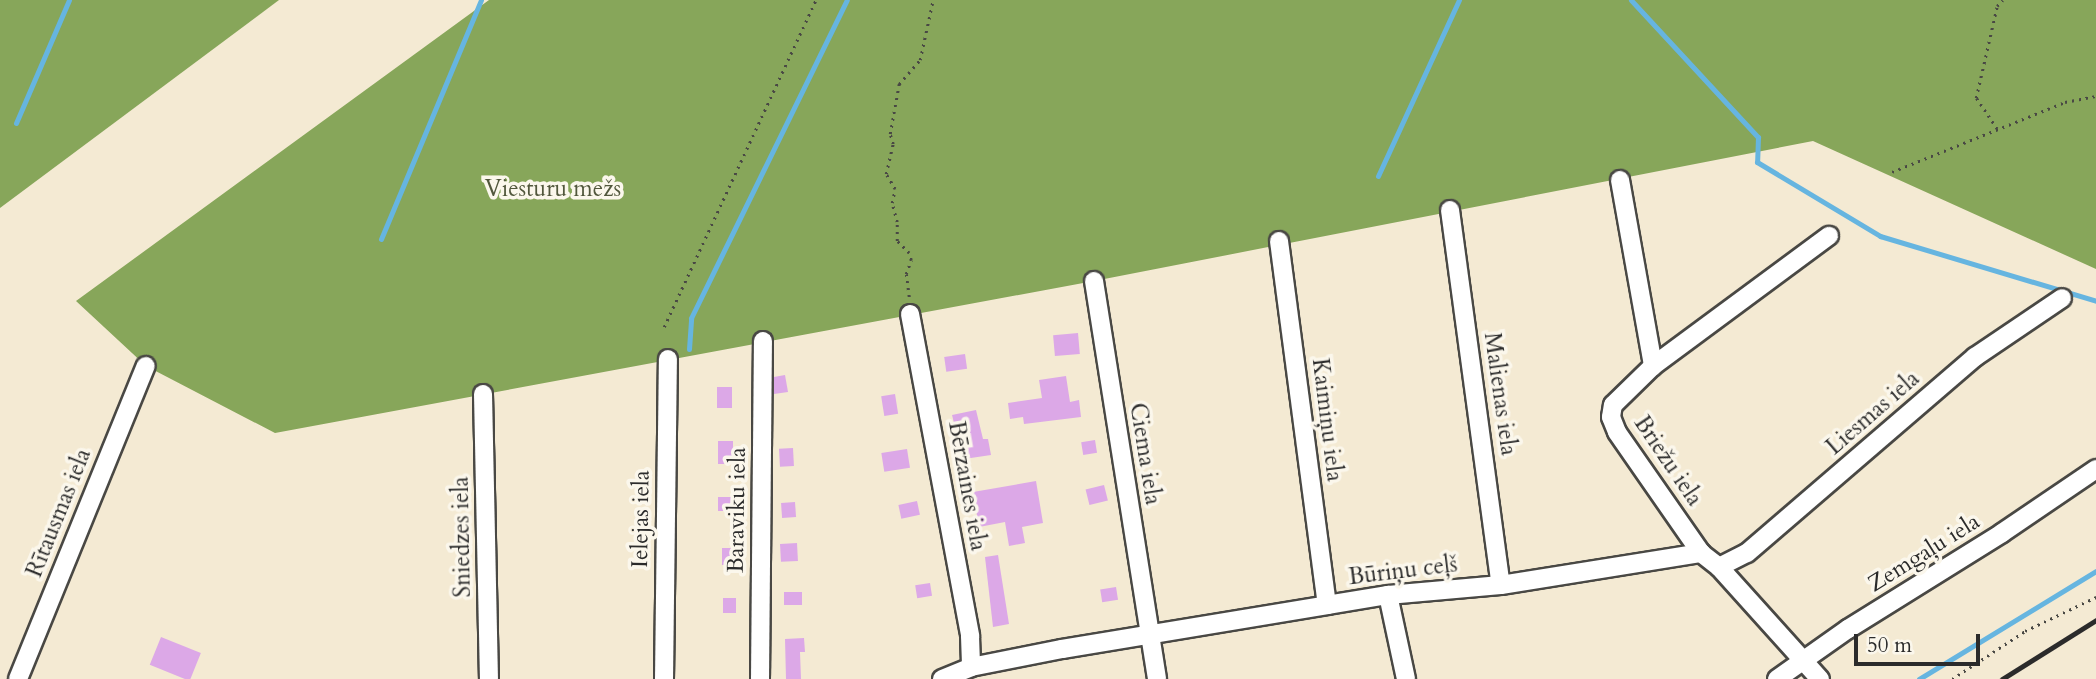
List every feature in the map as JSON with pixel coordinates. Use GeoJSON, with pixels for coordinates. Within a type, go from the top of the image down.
{"type":"FeatureCollection","features":[{"type":"Feature","properties":{"kind":"street"},"geometry":{"type":"LineString","coordinates":[[1620,180],[1653,366]]}},
{"type":"Feature","properties":{"kind":"street","name":"Malienas iela"},"geometry":{"type":"LineString","coordinates":[[1450,210],[1501,585]]}},
{"type":"Feature","properties":{"kind":"street","name":"Briežu iela"},"geometry":{"type":"LineString","coordinates":[[1701,553],[1617,432],[1611,417],[1613,405],[1653,366],[1829,236]]}},
{"type":"Feature","properties":{"kind":"street","name":"Kaimiņu iela"},"geometry":{"type":"LineString","coordinates":[[1279,242],[1326,605]]}},
{"type":"Feature","properties":{"kind":"street","name":"Ciema iela"},"geometry":{"type":"LineString","coordinates":[[1094,281],[1157,679]]}},
{"type":"Feature","properties":{"kind":"street","name":"Liesmas iela"},"geometry":{"type":"LineString","coordinates":[[1719,567],[1747,554],[1975,357],[2062,298]]}},
{"type":"Feature","properties":{"kind":"street","name":"Bērzaines iela"},"geometry":{"type":"LineString","coordinates":[[911,314],[970,636],[971,667]]}},
{"type":"Feature","properties":{"kind":"street","name":"Baraviku iela"},"geometry":{"type":"LineString","coordinates":[[760,679],[763,341]]}},
{"type":"Feature","properties":{"kind":"street","name":"Ielejas iela"},"geometry":{"type":"LineString","coordinates":[[664,679],[668,359]]}},
{"type":"Feature","properties":{"kind":"street","name":"Rītausmas iela"},"geometry":{"type":"LineString","coordinates":[[18,679],[146,366]]}},
{"type":"Feature","properties":{"kind":"street","name":"Sniedzes iela"},"geometry":{"type":"LineString","coordinates":[[483,394],[489,679]]}},
{"type":"Feature","properties":{"kind":"street","name":"Zemgaļu iela"},"geometry":{"type":"LineString","coordinates":[[1777,679],[1847,629],[2003,533],[2096,469]]}},
{"type":"Feature","properties":{"kind":"street"},"geometry":{"type":"LineString","coordinates":[[1701,553],[1719,567],[1820,679]]}},
{"type":"Feature","properties":{"kind":"street","name":"Būriņu ceļš"},"geometry":{"type":"LineString","coordinates":[[942,679],[971,667],[1326,605],[1501,585],[1701,553]]}},
{"type":"Feature","properties":{"kind":"street"},"geometry":{"type":"LineString","coordinates":[[1388,596],[1406,679]]}},
{"type":"Feature","properties":{"kind":"path"},"geometry":{"type":"LineString","coordinates":[[664,327],[816,0]]}},
{"type":"Feature","properties":{"kind":"path"},"geometry":{"type":"LineString","coordinates":[[911,314],[906,274],[911,260],[909,253],[897,240],[897,222],[892,203],[895,189],[886,174],[893,144],[890,134],[899,84],[920,60],[933,0]]}},
{"type":"Feature","properties":{"kind":"path"},"geometry":{"type":"LineString","coordinates":[[1997,129],[1976,98],[1997,6],[2003,0]]}},
{"type":"Feature","properties":{"kind":"path"},"geometry":{"type":"LineString","coordinates":[[1892,172],[2065,102],[2096,96]]}},
{"type":"Feature","properties":{"kind":"path"},"geometry":{"type":"LineString","coordinates":[[1952,679],[2025,631],[2096,597]]}},
{"type":"Feature","properties":{"kind":"green space"},"geometry":{"type":"Polygon","coordinates":[[[0,0],[279,0],[0,208],[0,0]]]}},
{"type":"Feature","properties":{"kind":"green space","name":"Viesturu mežs"},"geometry":{"type":"Polygon","coordinates":[[[489,0],[2096,0],[2096,269],[1813,141],[1094,281],[275,433],[146,366],[76,301],[489,0]]]}},
{"type":"Feature","properties":{"kind":"building"},"geometry":{"type":"Polygon","coordinates":[[[1078,333],[1080,354],[1055,356],[1053,335],[1078,333]]]}},
{"type":"Feature","properties":{"kind":"building"},"geometry":{"type":"Polygon","coordinates":[[[965,354],[967,369],[946,372],[944,357],[965,354]]]}},
{"type":"Feature","properties":{"kind":"building"},"geometry":{"type":"Polygon","coordinates":[[[785,375],[788,392],[774,394],[774,377],[785,375]]]}},
{"type":"Feature","properties":{"kind":"building"},"geometry":{"type":"Polygon","coordinates":[[[1066,376],[1070,402],[1079,400],[1081,417],[1024,424],[1023,417],[1010,419],[1008,403],[1042,398],[1039,380],[1066,376]]]}},
{"type":"Feature","properties":{"kind":"building"},"geometry":{"type":"Polygon","coordinates":[[[717,387],[732,387],[732,408],[717,408],[717,387]]]}},
{"type":"Feature","properties":{"kind":"building"},"geometry":{"type":"Polygon","coordinates":[[[895,394],[898,414],[884,416],[881,396],[895,394]]]}},
{"type":"Feature","properties":{"kind":"building"},"geometry":{"type":"Polygon","coordinates":[[[976,410],[983,439],[988,439],[991,455],[964,459],[960,426],[955,427],[952,415],[976,410]]]}},
{"type":"Feature","properties":{"kind":"building"},"geometry":{"type":"Polygon","coordinates":[[[1095,440],[1097,453],[1083,455],[1081,442],[1095,440]]]}},
{"type":"Feature","properties":{"kind":"building"},"geometry":{"type":"Polygon","coordinates":[[[718,441],[733,441],[733,464],[718,464],[718,441]]]}},
{"type":"Feature","properties":{"kind":"building"},"geometry":{"type":"Polygon","coordinates":[[[793,448],[794,466],[780,467],[779,449],[793,448]]]}},
{"type":"Feature","properties":{"kind":"building"},"geometry":{"type":"Polygon","coordinates":[[[907,449],[910,468],[884,472],[881,453],[907,449]]]}},
{"type":"Feature","properties":{"kind":"building"},"geometry":{"type":"Polygon","coordinates":[[[1036,481],[1043,523],[1022,527],[1025,543],[1009,546],[1005,522],[979,527],[973,492],[1036,481]]]}},
{"type":"Feature","properties":{"kind":"building"},"geometry":{"type":"Polygon","coordinates":[[[1104,485],[1108,501],[1089,505],[1086,490],[1104,485]]]}},
{"type":"Feature","properties":{"kind":"building"},"geometry":{"type":"Polygon","coordinates":[[[718,497],[735,497],[735,511],[718,511],[718,497]]]}},
{"type":"Feature","properties":{"kind":"building"},"geometry":{"type":"Polygon","coordinates":[[[917,501],[920,515],[901,519],[898,505],[917,501]]]}},
{"type":"Feature","properties":{"kind":"building"},"geometry":{"type":"Polygon","coordinates":[[[795,502],[796,517],[782,518],[781,503],[795,502]]]}},
{"type":"Feature","properties":{"kind":"building"},"geometry":{"type":"Polygon","coordinates":[[[797,543],[798,561],[781,562],[780,544],[797,543]]]}},
{"type":"Feature","properties":{"kind":"building"},"geometry":{"type":"Polygon","coordinates":[[[722,548],[737,548],[737,565],[722,565],[722,548]]]}},
{"type":"Feature","properties":{"kind":"building"},"geometry":{"type":"Polygon","coordinates":[[[998,555],[1009,624],[993,627],[985,557],[998,555]]]}},
{"type":"Feature","properties":{"kind":"building"},"geometry":{"type":"Polygon","coordinates":[[[930,583],[932,596],[917,598],[915,585],[930,583]]]}},
{"type":"Feature","properties":{"kind":"building"},"geometry":{"type":"Polygon","coordinates":[[[1116,587],[1118,600],[1102,602],[1100,590],[1116,587]]]}},
{"type":"Feature","properties":{"kind":"building"},"geometry":{"type":"Polygon","coordinates":[[[784,592],[802,592],[802,605],[784,605],[784,592]]]}},
{"type":"Feature","properties":{"kind":"building"},"geometry":{"type":"Polygon","coordinates":[[[723,598],[736,598],[736,613],[723,613],[723,598]]]}},
{"type":"Feature","properties":{"kind":"building"},"geometry":{"type":"Polygon","coordinates":[[[161,637],[201,653],[190,679],[150,665],[161,637]]]}},
{"type":"Feature","properties":{"kind":"building"},"geometry":{"type":"Polygon","coordinates":[[[804,638],[805,652],[800,652],[801,679],[786,679],[785,639],[804,638]]]}},
{"type":"Feature","properties":{"kind":"waterway"},"geometry":{"type":"LineString","coordinates":[[16,123],[69,0]]}},
{"type":"Feature","properties":{"kind":"waterway"},"geometry":{"type":"LineString","coordinates":[[381,239],[481,0]]}},
{"type":"Feature","properties":{"kind":"waterway"},"geometry":{"type":"LineString","coordinates":[[689,349],[691,318],[847,0]]}},
{"type":"Feature","properties":{"kind":"waterway"},"geometry":{"type":"LineString","coordinates":[[1378,176],[1459,0]]}},
{"type":"Feature","properties":{"kind":"waterway"},"geometry":{"type":"LineString","coordinates":[[1631,0],[1758,137],[1757,162],[1880,236],[2096,301]]}},
{"type":"Feature","properties":{"kind":"waterway"},"geometry":{"type":"LineString","coordinates":[[1919,679],[2096,571]]}},
{"type":"Feature","properties":{"kind":"railway"},"geometry":{"type":"LineString","coordinates":[[2002,679],[2096,620]]}}]}
